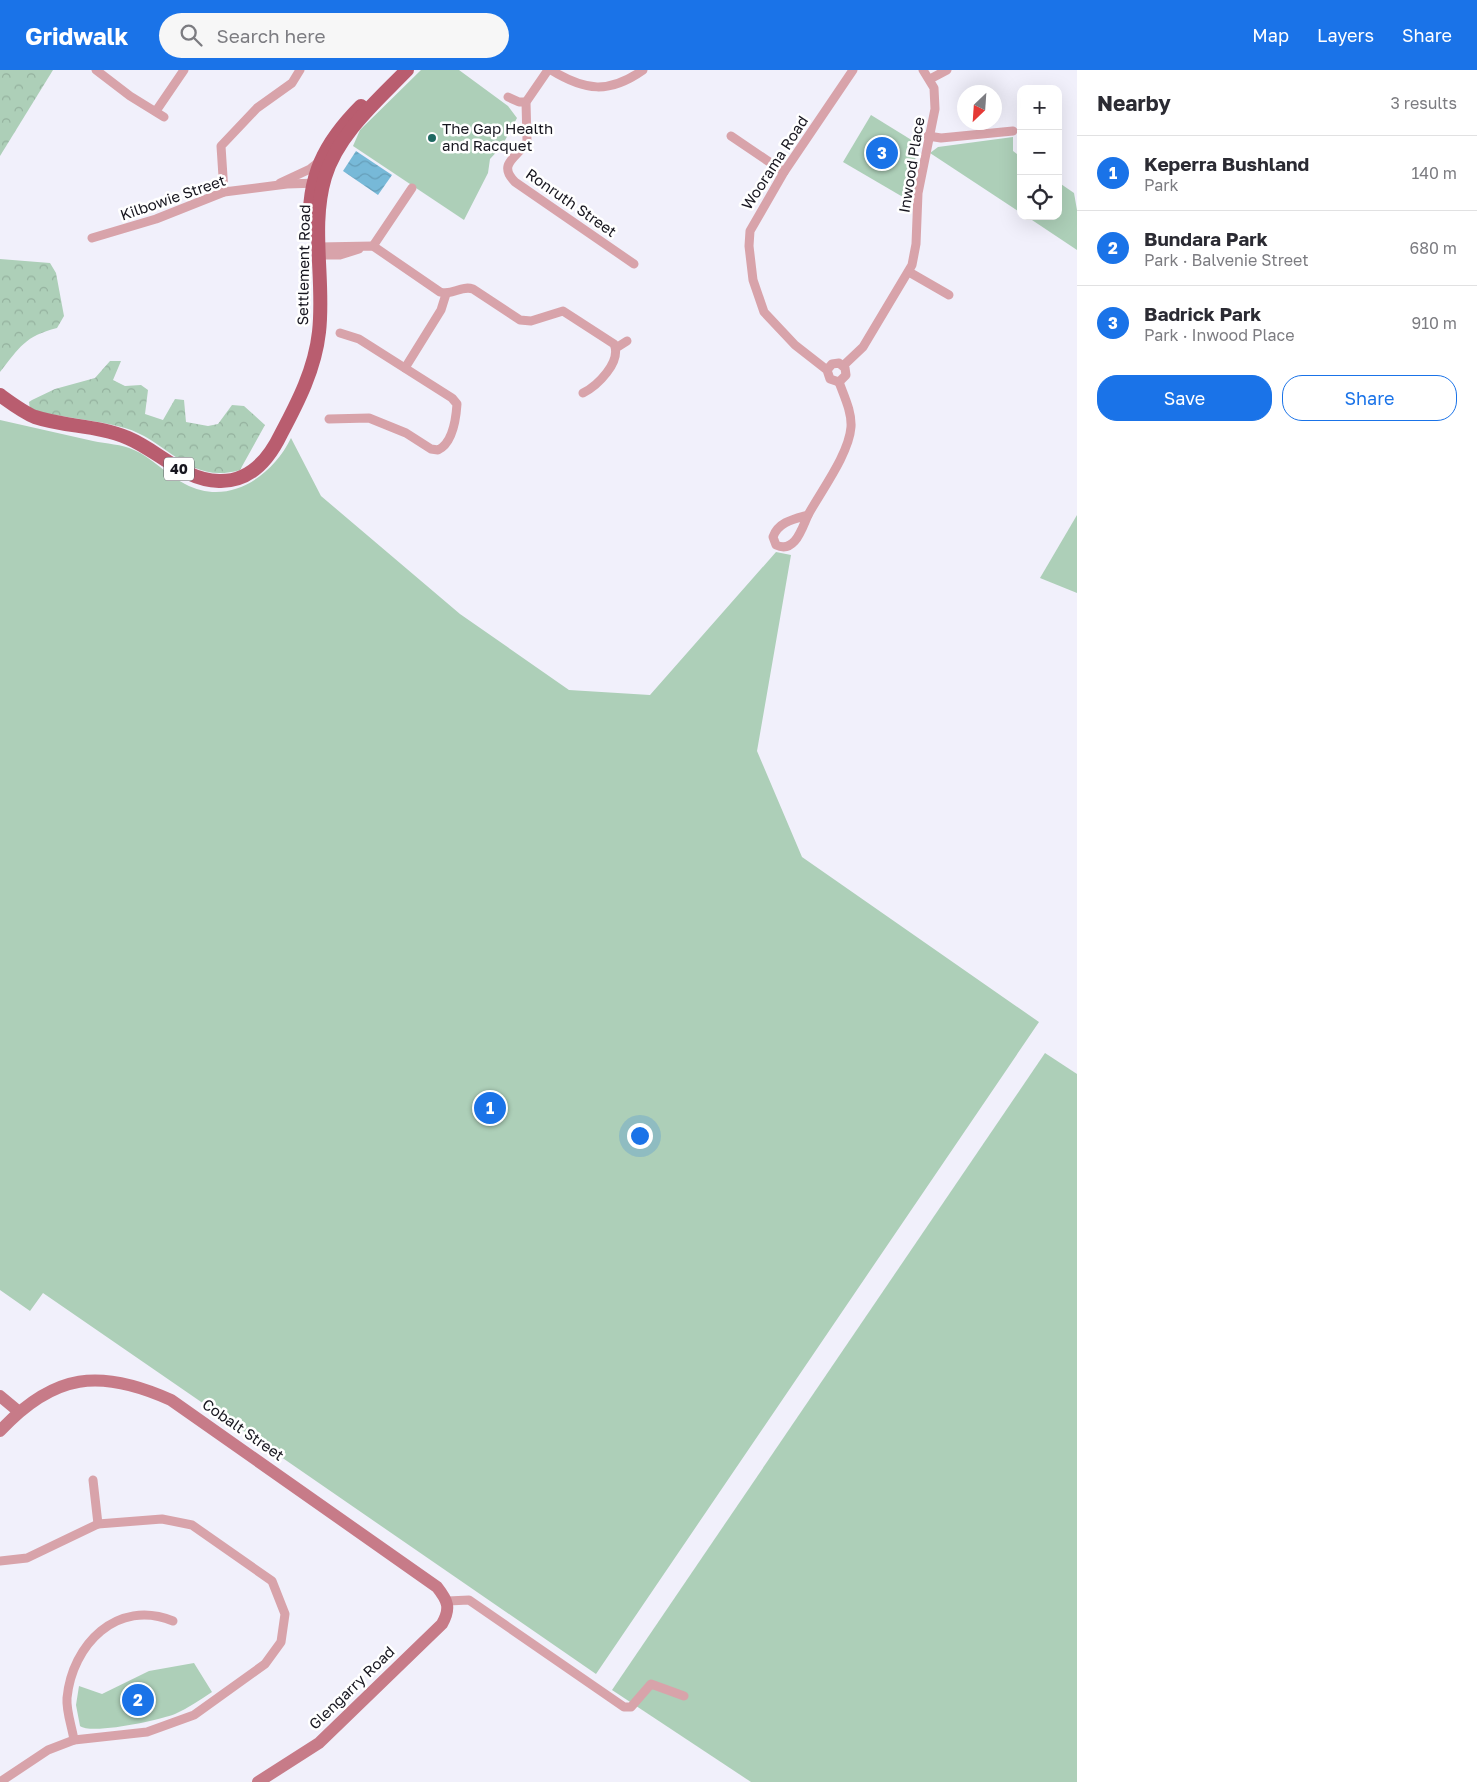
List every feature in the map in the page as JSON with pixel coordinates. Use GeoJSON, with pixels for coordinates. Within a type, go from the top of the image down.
{"type":"FeatureCollection","features":[{"type":"Feature","properties":{"kind":"main road","name":"Settlement Road"},"geometry":{"type":"LineString","coordinates":[[0,395],[36,417],[104,429],[128,438],[186,473],[205,479],[219,481],[244,476],[264,462],[274,449],[303,392],[310,369],[316,251],[314,221],[320,161],[341,127],[397,70]]}},
{"type":"Feature","properties":{"kind":"main road","name":"Settlement Road"},"geometry":{"type":"LineString","coordinates":[[318,183],[349,133],[407,70]]}},
{"type":"Feature","properties":{"kind":"street"},"geometry":{"type":"LineString","coordinates":[[96,70],[160,114],[184,70]]}},
{"type":"Feature","properties":{"kind":"street"},"geometry":{"type":"LineString","coordinates":[[224,192],[221,146],[257,108],[292,83],[300,70]]}},
{"type":"Feature","properties":{"kind":"street"},"geometry":{"type":"LineString","coordinates":[[508,97],[519,102],[526,102],[549,70],[569,81],[597,87],[617,85],[643,70]]}},
{"type":"Feature","properties":{"kind":"street","name":"Woorama Road"},"geometry":{"type":"LineString","coordinates":[[839,382],[830,379],[827,370],[795,345],[770,321],[758,300],[753,280],[749,246],[750,231],[758,213],[853,70]]}},
{"type":"Feature","properties":{"kind":"street","name":"Inwood Place"},"geometry":{"type":"LineString","coordinates":[[844,366],[864,347],[909,272],[914,257],[918,193],[935,98],[930,79],[923,70]]}},
{"type":"Feature","properties":{"kind":"street"},"geometry":{"type":"LineString","coordinates":[[930,79],[947,70]]}},
{"type":"Feature","properties":{"kind":"street","name":"Ronruth Street"},"geometry":{"type":"LineString","coordinates":[[526,102],[527,141],[509,163],[509,174],[515,182],[634,264]]}},
{"type":"Feature","properties":{"kind":"street"},"geometry":{"type":"LineString","coordinates":[[928,136],[941,138],[1013,131]]}},
{"type":"Feature","properties":{"kind":"street"},"geometry":{"type":"LineString","coordinates":[[731,136],[784,172]]}},
{"type":"Feature","properties":{"kind":"street"},"geometry":{"type":"LineString","coordinates":[[272,186],[310,169],[320,161]]}},
{"type":"Feature","properties":{"kind":"street","name":"Kilbowie Street"},"geometry":{"type":"LineString","coordinates":[[92,238],[156,219],[224,192],[318,183]]}},
{"type":"Feature","properties":{"kind":"street"},"geometry":{"type":"LineString","coordinates":[[370,246],[412,188]]}},
{"type":"Feature","properties":{"kind":"street"},"geometry":{"type":"LineString","coordinates":[[316,251],[370,246],[446,294]]}},
{"type":"Feature","properties":{"kind":"street"},"geometry":{"type":"LineString","coordinates":[[909,272],[949,296]]}},
{"type":"Feature","properties":{"kind":"street"},"geometry":{"type":"LineString","coordinates":[[446,294],[467,287],[473,289],[525,322],[563,312],[614,344],[616,348],[614,361],[596,387],[583,393]]}},
{"type":"Feature","properties":{"kind":"street"},"geometry":{"type":"LineString","coordinates":[[405,368],[441,310],[446,294]]}},
{"type":"Feature","properties":{"kind":"street"},"geometry":{"type":"LineString","coordinates":[[329,419],[369,418],[406,433],[435,450],[445,447],[452,431],[457,404],[359,339],[340,333]]}},
{"type":"Feature","properties":{"kind":"street"},"geometry":{"type":"LineString","coordinates":[[616,348],[628,341]]}},
{"type":"Feature","properties":{"kind":"street"},"geometry":{"type":"LineString","coordinates":[[808,515],[840,457],[851,426],[848,405],[839,382],[846,375],[844,366],[834,363],[827,370]]}},
{"type":"Feature","properties":{"kind":"street","name":"Cobalt Street"},"geometry":{"type":"LineString","coordinates":[[0,1431],[18,1411],[36,1398],[60,1386],[89,1379],[131,1384],[151,1391],[172,1400],[437,1587],[448,1601]]}},
{"type":"Feature","properties":{"kind":"street"},"geometry":{"type":"LineString","coordinates":[[0,1396],[18,1411]]}},
{"type":"Feature","properties":{"kind":"street"},"geometry":{"type":"LineString","coordinates":[[93,1480],[98,1524]]}},
{"type":"Feature","properties":{"kind":"street"},"geometry":{"type":"LineString","coordinates":[[0,1561],[27,1558],[98,1524],[162,1519],[192,1526],[272,1581],[285,1614],[281,1642],[265,1664],[194,1715],[147,1732],[74,1740],[48,1750],[0,1782]]}},
{"type":"Feature","properties":{"kind":"street"},"geometry":{"type":"LineString","coordinates":[[448,1601],[469,1600],[624,1707],[631,1707],[651,1684],[684,1696]]}},
{"type":"Feature","properties":{"kind":"street","name":"Glengarry Road"},"geometry":{"type":"LineString","coordinates":[[258,1782],[319,1743],[442,1624],[448,1614],[448,1601]]}},
{"type":"Feature","properties":{"kind":"street"},"geometry":{"type":"LineString","coordinates":[[74,1740],[67,1701],[69,1686],[91,1638],[102,1628],[118,1620],[162,1616],[173,1621]]}},
{"type":"Feature","properties":{"kind":"green space"},"geometry":{"type":"Polygon","coordinates":[[[0,70],[53,70],[0,156],[0,70]]]}},
{"type":"Feature","properties":{"kind":"green space","name":"The Gap Health and Racquet"},"geometry":{"type":"Polygon","coordinates":[[[421,70],[459,70],[508,106],[517,118],[502,146],[490,159],[488,173],[464,220],[353,146],[360,130],[421,70]]]}},
{"type":"Feature","properties":{"kind":"green space"},"geometry":{"type":"Polygon","coordinates":[[[871,115],[918,144],[908,200],[843,162],[871,115]]]}},
{"type":"Feature","properties":{"kind":"green space"},"geometry":{"type":"Polygon","coordinates":[[[1013,137],[1013,151],[1017,154],[1017,210],[930,153],[938,147],[1013,137]]]}},
{"type":"Feature","properties":{"kind":"green space"},"geometry":{"type":"Polygon","coordinates":[[[1062,185],[1074,193],[1077,210],[1077,250],[1032,220],[1062,220],[1062,185]]]}},
{"type":"Feature","properties":{"kind":"green space"},"geometry":{"type":"Polygon","coordinates":[[[0,259],[50,263],[56,273],[64,316],[57,328],[37,335],[24,344],[0,372],[0,259]]]}},
{"type":"Feature","properties":{"kind":"green space"},"geometry":{"type":"Polygon","coordinates":[[[110,361],[121,361],[113,380],[125,386],[141,385],[148,390],[145,414],[163,420],[175,399],[184,400],[186,422],[208,426],[218,424],[232,405],[244,406],[265,425],[240,470],[222,473],[206,472],[192,467],[154,442],[125,428],[30,410],[29,402],[32,400],[55,389],[95,378],[110,361]]]}},
{"type":"Feature","properties":{"kind":"green space"},"geometry":{"type":"Polygon","coordinates":[[[0,420],[129,448],[147,457],[185,484],[201,490],[217,492],[232,490],[260,476],[283,452],[291,438],[321,496],[460,614],[569,690],[650,695],[776,552],[791,555],[757,751],[802,857],[1039,1022],[596,1674],[43,1293],[30,1311],[0,1290],[0,420]]]}},
{"type":"Feature","properties":{"kind":"green space"},"geometry":{"type":"Polygon","coordinates":[[[1077,515],[1077,593],[1040,578],[1077,515]]]}},
{"type":"Feature","properties":{"kind":"green space"},"geometry":{"type":"Polygon","coordinates":[[[1045,1053],[1077,1074],[1077,1782],[751,1782],[612,1690],[1045,1053]]]}},
{"type":"Feature","properties":{"kind":"green space"},"geometry":{"type":"Polygon","coordinates":[[[194,1663],[212,1692],[185,1709],[167,1717],[126,1726],[98,1729],[80,1726],[76,1705],[79,1686],[102,1694],[149,1671],[194,1663]]]}},
{"type":"Feature","properties":{"kind":"water"},"geometry":{"type":"Polygon","coordinates":[[[356,151],[392,175],[378,195],[343,171],[356,151]]]}},
{"type":"Feature","properties":{"kind":"place","name":"The Gap Health and Racquet"},"geometry":{"type":"Point","coordinates":[432,138]}},
{"type":"Feature","properties":{"kind":"place","name":"Badrick Park"},"geometry":{"type":"Point","coordinates":[882,153]}},
{"type":"Feature","properties":{"kind":"place","name":"Keperra Bushland"},"geometry":{"type":"Point","coordinates":[490,1108]}},
{"type":"Feature","properties":{"kind":"place","name":"Bundara Park"},"geometry":{"type":"Point","coordinates":[138,1700]}}]}
